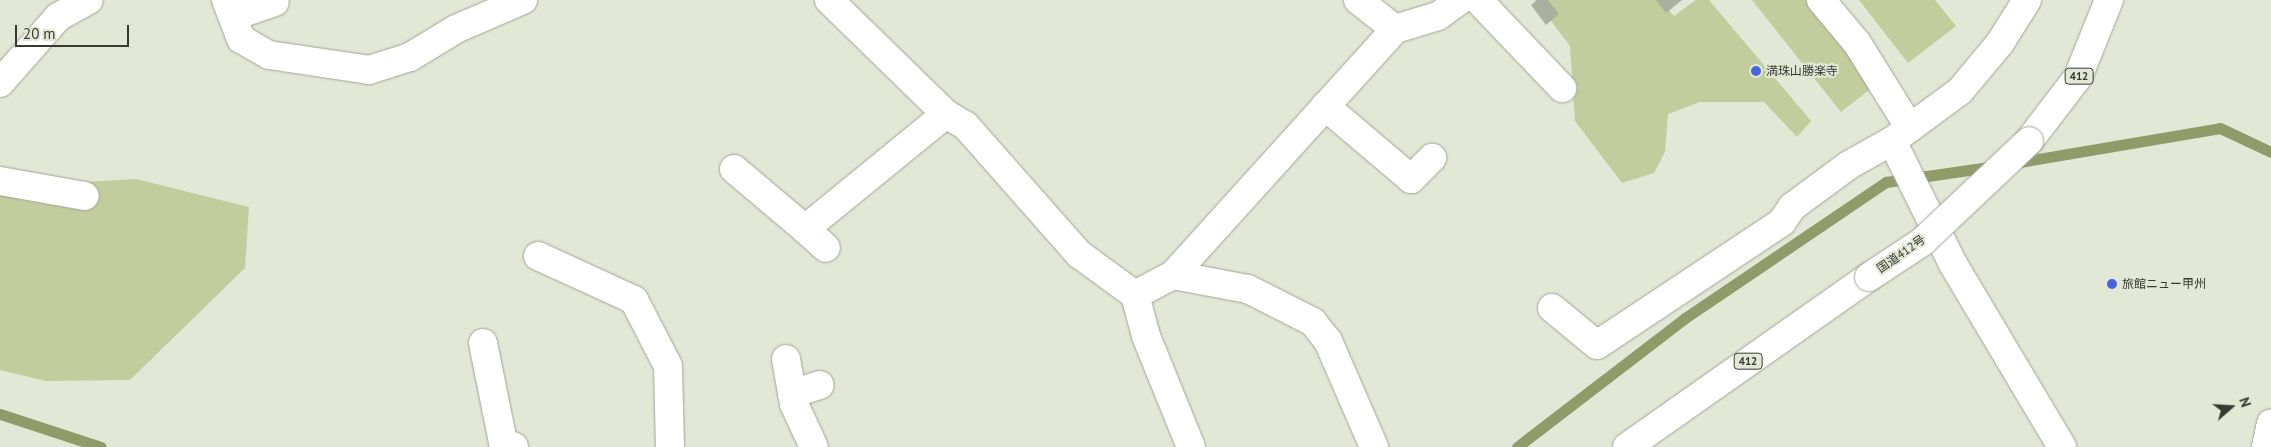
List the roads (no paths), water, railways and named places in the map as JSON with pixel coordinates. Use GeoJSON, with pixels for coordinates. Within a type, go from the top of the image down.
{"type":"FeatureCollection","features":[{"type":"Feature","properties":{"kind":"main road"},"geometry":{"type":"LineString","coordinates":[[0,84],[58,17],[89,0]]}},
{"type":"Feature","properties":{"kind":"main road"},"geometry":{"type":"LineString","coordinates":[[275,2],[230,8],[241,39],[269,55],[369,70],[410,57],[456,29],[523,0]]}},
{"type":"Feature","properties":{"kind":"main road"},"geometry":{"type":"LineString","coordinates":[[829,0],[946,114],[966,126],[1078,254],[1135,295],[1146,336],[1191,447]]}},
{"type":"Feature","properties":{"kind":"main road"},"geometry":{"type":"LineString","coordinates":[[1358,0],[1395,30]]}},
{"type":"Feature","properties":{"kind":"main road"},"geometry":{"type":"LineString","coordinates":[[1135,295],[1174,275],[1395,30],[1438,16],[1460,0]]}},
{"type":"Feature","properties":{"kind":"main road"},"geometry":{"type":"LineString","coordinates":[[1478,0],[1562,88]]}},
{"type":"Feature","properties":{"kind":"main road"},"geometry":{"type":"LineString","coordinates":[[1821,0],[1857,43],[1901,140],[1918,188],[1952,264],[2062,447]]}},
{"type":"Feature","properties":{"kind":"main road"},"geometry":{"type":"LineString","coordinates":[[1552,308],[1597,345],[1782,222],[1792,207],[1849,165],[1901,140],[1960,91],[2000,43],[2027,0]]}},
{"type":"Feature","properties":{"kind":"main road","name":"国道412号"},"geometry":{"type":"LineString","coordinates":[[1627,447],[1869,277],[1922,242],[2029,141],[2078,77],[2109,0]]}},
{"type":"Feature","properties":{"kind":"main road"},"geometry":{"type":"LineString","coordinates":[[1325,106],[1411,179],[1432,158]]}},
{"type":"Feature","properties":{"kind":"main road"},"geometry":{"type":"LineString","coordinates":[[805,229],[946,114]]}},
{"type":"Feature","properties":{"kind":"main road"},"geometry":{"type":"LineString","coordinates":[[734,169],[826,248]]}},
{"type":"Feature","properties":{"kind":"main road"},"geometry":{"type":"LineString","coordinates":[[0,181],[85,196]]}},
{"type":"Feature","properties":{"kind":"main road"},"geometry":{"type":"LineString","coordinates":[[538,256],[634,300],[668,366],[670,447]]}},
{"type":"Feature","properties":{"kind":"main road"},"geometry":{"type":"LineString","coordinates":[[1174,275],[1248,289],[1312,322],[1328,341],[1374,447]]}},
{"type":"Feature","properties":{"kind":"main road"},"geometry":{"type":"LineString","coordinates":[[483,343],[479,382],[502,442],[514,447]]}},
{"type":"Feature","properties":{"kind":"main road"},"geometry":{"type":"LineString","coordinates":[[786,359],[792,394],[814,447]]}},
{"type":"Feature","properties":{"kind":"main road"},"geometry":{"type":"LineString","coordinates":[[792,394],[820,385]]}},
{"type":"Feature","properties":{"kind":"main road"},"geometry":{"type":"LineString","coordinates":[[2266,447],[2271,424]]}},
{"type":"Feature","properties":{"kind":"waterway"},"geometry":{"type":"LineString","coordinates":[[2014,163],[2220,128],[2271,152]]}},
{"type":"Feature","properties":{"kind":"waterway"},"geometry":{"type":"LineString","coordinates":[[1517,447],[1685,318],[1886,182],[1996,166]]}},
{"type":"Feature","properties":{"kind":"waterway"},"geometry":{"type":"LineString","coordinates":[[0,414],[101,447]]}},
{"type":"Feature","properties":{"kind":"place","name":"満珠山勝楽寺"},"geometry":{"type":"Point","coordinates":[1756,71]}},
{"type":"Feature","properties":{"kind":"place","name":"旅館ニュー甲州"},"geometry":{"type":"Point","coordinates":[2112,284]}}]}
